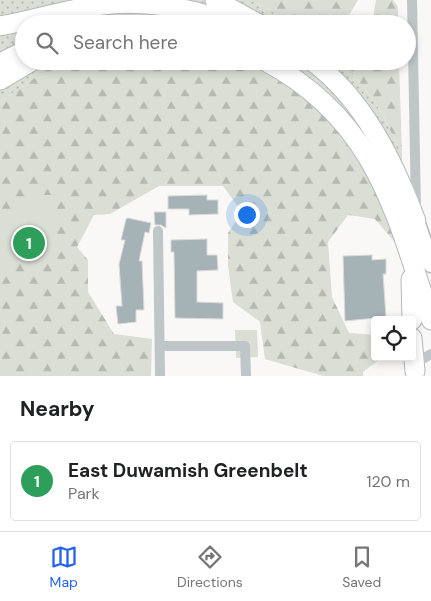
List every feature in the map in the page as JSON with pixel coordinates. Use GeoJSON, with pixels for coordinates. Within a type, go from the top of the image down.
{"type":"FeatureCollection","features":[{"type":"Feature","properties":{"kind":"highway"},"geometry":{"type":"LineString","coordinates":[[215,0],[242,15]]}},
{"type":"Feature","properties":{"kind":"highway"},"geometry":{"type":"LineString","coordinates":[[53,15],[102,5],[131,4],[190,10],[206,15]]}},
{"type":"Feature","properties":{"kind":"highway"},"geometry":{"type":"LineString","coordinates":[[0,26],[15,23]]}},
{"type":"Feature","properties":{"kind":"highway"},"geometry":{"type":"LineString","coordinates":[[0,63],[15,56]]}},
{"type":"Feature","properties":{"kind":"highway"},"geometry":{"type":"LineString","coordinates":[[0,80],[17,70]]}},
{"type":"Feature","properties":{"kind":"highway"},"geometry":{"type":"LineString","coordinates":[[280,70],[302,83],[348,127],[375,167],[409,253],[431,320]]}},
{"type":"Feature","properties":{"kind":"highway"},"geometry":{"type":"LineString","coordinates":[[323,70],[350,97],[389,156],[416,221]]}},
{"type":"Feature","properties":{"kind":"highway"},"geometry":{"type":"LineString","coordinates":[[409,253],[412,316]]}},
{"type":"Feature","properties":{"kind":"highway"},"geometry":{"type":"LineString","coordinates":[[414,361],[415,374]]}},
{"type":"Feature","properties":{"kind":"main road"},"geometry":{"type":"LineString","coordinates":[[416,221],[431,264]]}},
{"type":"Feature","properties":{"kind":"street"},"geometry":{"type":"LineString","coordinates":[[412,0],[412,15]]}},
{"type":"Feature","properties":{"kind":"street"},"geometry":{"type":"LineString","coordinates":[[413,70],[416,221]]}},
{"type":"Feature","properties":{"kind":"street"},"geometry":{"type":"LineString","coordinates":[[158,231],[160,376]]}},
{"type":"Feature","properties":{"kind":"street"},"geometry":{"type":"LineString","coordinates":[[160,346],[245,346],[246,376]]}},
{"type":"Feature","properties":{"kind":"street"},"geometry":{"type":"LineString","coordinates":[[415,374],[419,361],[431,354]]}},
{"type":"Feature","properties":{"kind":"green space"},"geometry":{"type":"Polygon","coordinates":[[[0,0],[250,0],[279,15],[15,15],[15,70],[46,70],[0,102],[0,0]]]}},
{"type":"Feature","properties":{"kind":"green space"},"geometry":{"type":"Polygon","coordinates":[[[250,0],[358,0],[349,15],[279,15],[250,0]]]}},
{"type":"Feature","properties":{"kind":"green space"},"geometry":{"type":"Polygon","coordinates":[[[376,0],[393,0],[398,7],[398,15],[374,15],[376,0]]]}},
{"type":"Feature","properties":{"kind":"green space"},"geometry":{"type":"Polygon","coordinates":[[[46,70],[265,70],[278,75],[333,124],[370,168],[400,248],[375,219],[348,215],[328,242],[332,297],[349,333],[371,335],[371,361],[378,361],[363,372],[363,376],[323,376],[265,359],[260,322],[233,302],[228,266],[228,233],[242,212],[223,186],[159,186],[110,214],[94,215],[77,247],[88,260],[88,292],[114,334],[152,339],[151,376],[0,376],[0,102],[46,70]]]}},
{"type":"Feature","properties":{"kind":"green space"},"geometry":{"type":"Polygon","coordinates":[[[249,70],[351,70],[380,110],[402,154],[400,248],[249,70]]]}},
{"type":"Feature","properties":{"kind":"green space"},"geometry":{"type":"Polygon","coordinates":[[[351,70],[399,70],[402,154],[380,110],[351,70]]]}},
{"type":"Feature","properties":{"kind":"green space"},"geometry":{"type":"Polygon","coordinates":[[[40,195],[56,195],[57,260],[0,260],[0,226],[40,195]]]}},
{"type":"Feature","properties":{"kind":"green space"},"geometry":{"type":"Polygon","coordinates":[[[235,330],[257,330],[258,357],[236,358],[235,330]]]}},
{"type":"Feature","properties":{"kind":"building"},"geometry":{"type":"Polygon","coordinates":[[[207,195],[207,200],[218,200],[218,214],[189,215],[189,209],[168,209],[168,196],[207,195]]]}},
{"type":"Feature","properties":{"kind":"building"},"geometry":{"type":"Polygon","coordinates":[[[154,212],[166,212],[166,228],[161,225],[155,225],[154,212]]]}},
{"type":"Feature","properties":{"kind":"building"},"geometry":{"type":"Polygon","coordinates":[[[126,219],[151,223],[149,233],[145,232],[139,261],[142,261],[144,310],[136,310],[136,322],[118,324],[116,306],[122,306],[119,264],[125,240],[121,240],[126,219]]]}},
{"type":"Feature","properties":{"kind":"building"},"geometry":{"type":"Polygon","coordinates":[[[207,239],[207,255],[217,255],[218,270],[197,271],[197,302],[223,303],[223,319],[175,318],[174,252],[171,252],[171,240],[207,239]]]}},
{"type":"Feature","properties":{"kind":"building"},"geometry":{"type":"Polygon","coordinates":[[[372,255],[372,260],[386,259],[386,274],[383,274],[386,316],[371,316],[371,318],[345,321],[343,256],[372,255]]]}},
{"type":"Feature","properties":{"kind":"place","name":"East Duwamish Greenbelt"},"geometry":{"type":"Point","coordinates":[29,243]}}]}
